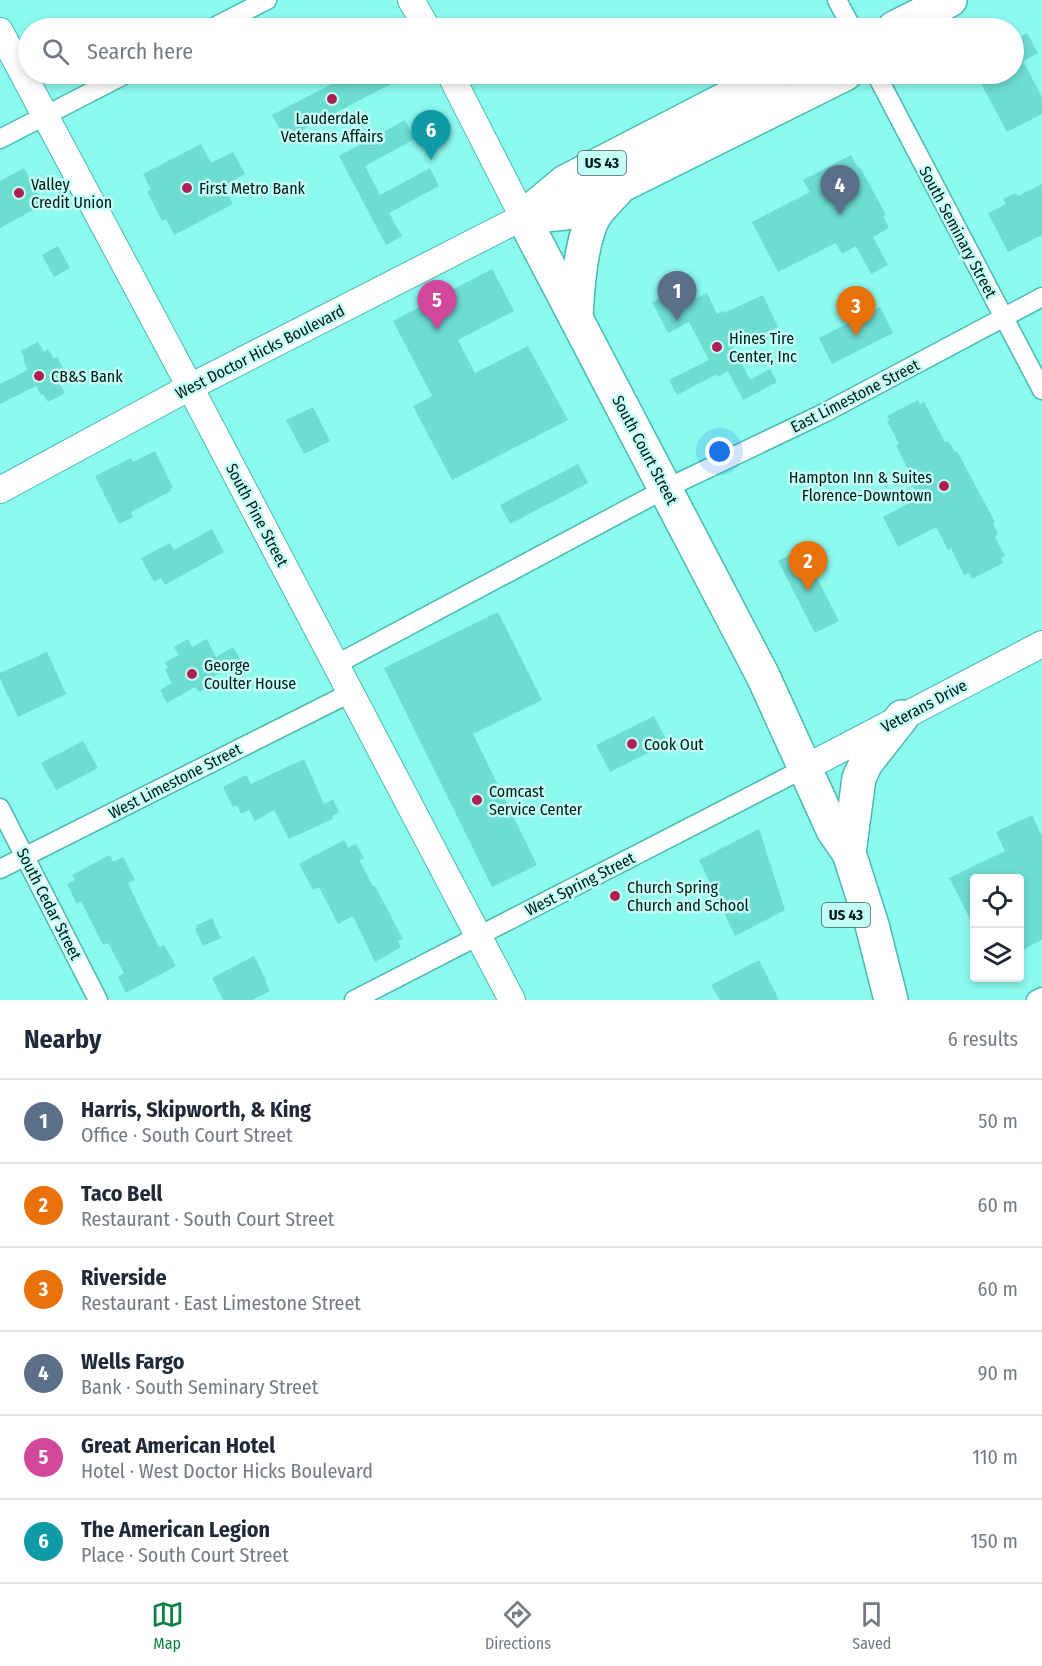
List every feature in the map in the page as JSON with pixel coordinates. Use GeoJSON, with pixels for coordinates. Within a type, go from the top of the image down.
{"type":"FeatureCollection","features":[{"type":"Feature","properties":{"kind":"highway"},"geometry":{"type":"LineString","coordinates":[[914,18],[950,0]]}},
{"type":"Feature","properties":{"kind":"highway","name":"US 43"},"geometry":{"type":"LineString","coordinates":[[523,217],[565,182],[755,84]]}},
{"type":"Feature","properties":{"kind":"highway","name":"US 43"},"geometry":{"type":"LineString","coordinates":[[576,318],[577,285],[589,231],[595,216],[621,185],[825,84]]}},
{"type":"Feature","properties":{"kind":"highway"},"geometry":{"type":"LineString","coordinates":[[523,217],[566,213],[621,185]]}},
{"type":"Feature","properties":{"kind":"highway","name":"South Court Street"},"geometry":{"type":"LineString","coordinates":[[523,217],[763,676],[841,842]]}},
{"type":"Feature","properties":{"kind":"highway"},"geometry":{"type":"LineString","coordinates":[[841,842],[859,778],[866,763],[902,717]]}},
{"type":"Feature","properties":{"kind":"highway","name":"US 43"},"geometry":{"type":"LineString","coordinates":[[841,842],[829,861],[869,1000]]}},
{"type":"Feature","properties":{"kind":"highway","name":"US 43"},"geometry":{"type":"LineString","coordinates":[[841,842],[872,925],[891,1000]]}},
{"type":"Feature","properties":{"kind":"main road"},"geometry":{"type":"LineString","coordinates":[[411,0],[421,18]]}},
{"type":"Feature","properties":{"kind":"main road","name":"South Pine Street"},"geometry":{"type":"LineString","coordinates":[[0,31],[18,65]]}},
{"type":"Feature","properties":{"kind":"main road","name":"South Pine Street"},"geometry":{"type":"LineString","coordinates":[[28,84],[512,1000]]}},
{"type":"Feature","properties":{"kind":"main road","name":"South Court Street"},"geometry":{"type":"LineString","coordinates":[[455,84],[523,217]]}},
{"type":"Feature","properties":{"kind":"main road","name":"West Doctor Hicks Boulevard"},"geometry":{"type":"LineString","coordinates":[[0,490],[190,387],[523,217]]}},
{"type":"Feature","properties":{"kind":"main road","name":"Veterans Drive"},"geometry":{"type":"LineString","coordinates":[[805,768],[1042,644]]}},
{"type":"Feature","properties":{"kind":"street"},"geometry":{"type":"LineString","coordinates":[[232,18],[267,0]]}},
{"type":"Feature","properties":{"kind":"street"},"geometry":{"type":"LineString","coordinates":[[837,0],[847,18]]}},
{"type":"Feature","properties":{"kind":"street"},"geometry":{"type":"LineString","coordinates":[[0,139],[107,84]]}},
{"type":"Feature","properties":{"kind":"street","name":"South Seminary Street"},"geometry":{"type":"LineString","coordinates":[[881,84],[1042,390]]}},
{"type":"Feature","properties":{"kind":"street","name":"East Limestone Street"},"geometry":{"type":"LineString","coordinates":[[665,489],[824,413],[1042,297]]}},
{"type":"Feature","properties":{"kind":"street"},"geometry":{"type":"LineString","coordinates":[[335,665],[665,489]]}},
{"type":"Feature","properties":{"kind":"street","name":"West Limestone Street"},"geometry":{"type":"LineString","coordinates":[[0,869],[350,693]]}},
{"type":"Feature","properties":{"kind":"street","name":"West Spring Street"},"geometry":{"type":"LineString","coordinates":[[354,1000],[805,768]]}},
{"type":"Feature","properties":{"kind":"street","name":"South Cedar Street"},"geometry":{"type":"LineString","coordinates":[[0,808],[98,1000]]}},
{"type":"Feature","properties":{"kind":"street"},"geometry":{"type":"LineString","coordinates":[[1036,1000],[1042,997]]}},
{"type":"Feature","properties":{"kind":"building"},"geometry":{"type":"Polygon","coordinates":[[[1027,33],[1038,53],[1024,60],[1024,35],[1027,33]]]}},
{"type":"Feature","properties":{"kind":"building"},"geometry":{"type":"Polygon","coordinates":[[[1024,63],[1042,97],[1042,114],[1007,132],[981,84],[1024,84],[1024,63]]]}},
{"type":"Feature","properties":{"kind":"building","name":"Lauderdale Veterans Affairs"},"geometry":{"type":"Polygon","coordinates":[[[332,84],[391,84],[285,139],[272,115],[332,84]]]}},
{"type":"Feature","properties":{"kind":"building"},"geometry":{"type":"Polygon","coordinates":[[[405,120],[415,139],[365,166],[380,195],[430,168],[439,186],[389,213],[402,236],[386,245],[339,156],[405,120]]]}},
{"type":"Feature","properties":{"kind":"building","name":"First Metro Bank"},"geometry":{"type":"Polygon","coordinates":[[[201,144],[211,163],[233,152],[245,174],[223,186],[233,204],[174,235],[166,219],[162,221],[147,191],[151,190],[143,174],[201,144]]]}},
{"type":"Feature","properties":{"kind":"building"},"geometry":{"type":"Polygon","coordinates":[[[851,155],[886,215],[883,216],[889,228],[873,237],[888,265],[871,274],[856,246],[842,254],[836,243],[778,272],[752,222],[810,192],[803,180],[851,155]]]}},
{"type":"Feature","properties":{"kind":"building","name":"Valley Credit Union"},"geometry":{"type":"Polygon","coordinates":[[[24,168],[44,204],[0,228],[0,181],[24,168]]]}},
{"type":"Feature","properties":{"kind":"building"},"geometry":{"type":"Polygon","coordinates":[[[1042,184],[1042,235],[1008,252],[988,213],[1006,204],[1003,199],[1016,193],[1018,196],[1042,184]]]}},
{"type":"Feature","properties":{"kind":"building"},"geometry":{"type":"Polygon","coordinates":[[[58,246],[70,268],[54,277],[42,255],[58,246]]]}},
{"type":"Feature","properties":{"kind":"building"},"geometry":{"type":"Polygon","coordinates":[[[492,269],[514,311],[458,340],[475,373],[528,346],[568,420],[452,480],[413,406],[432,396],[393,321],[492,269]]]}},
{"type":"Feature","properties":{"kind":"building"},"geometry":{"type":"Polygon","coordinates":[[[683,287],[690,301],[707,293],[717,314],[763,295],[778,327],[733,347],[750,380],[770,369],[777,382],[743,400],[728,371],[718,377],[717,374],[677,395],[669,380],[709,360],[689,322],[668,333],[652,302],[683,287]]]}},
{"type":"Feature","properties":{"kind":"building"},"geometry":{"type":"Polygon","coordinates":[[[880,307],[893,333],[832,364],[819,338],[880,307]]]}},
{"type":"Feature","properties":{"kind":"building","name":"CB&S Bank"},"geometry":{"type":"Polygon","coordinates":[[[38,342],[44,352],[48,349],[54,359],[57,357],[64,370],[60,372],[66,381],[60,384],[65,393],[48,402],[36,386],[0,404],[0,384],[28,370],[21,351],[38,342]]]}},
{"type":"Feature","properties":{"kind":"building","name":"Hampton Inn & Suites Florence-Downtown"},"geometry":{"type":"Polygon","coordinates":[[[918,400],[920,404],[924,402],[945,442],[948,441],[955,452],[957,451],[995,522],[993,524],[998,534],[995,537],[1005,556],[1001,558],[1003,563],[972,579],[969,573],[964,575],[951,548],[948,550],[936,527],[898,547],[883,517],[919,498],[906,474],[910,473],[887,421],[890,420],[887,416],[918,400]]]}},
{"type":"Feature","properties":{"kind":"building"},"geometry":{"type":"Polygon","coordinates":[[[313,407],[330,441],[304,454],[286,420],[313,407]]]}},
{"type":"Feature","properties":{"kind":"building"},"geometry":{"type":"Polygon","coordinates":[[[155,451],[173,488],[131,512],[133,517],[119,524],[95,476],[131,458],[133,462],[155,451]]]}},
{"type":"Feature","properties":{"kind":"building"},"geometry":{"type":"Polygon","coordinates":[[[578,464],[588,483],[510,524],[500,505],[578,464]]]}},
{"type":"Feature","properties":{"kind":"building"},"geometry":{"type":"Polygon","coordinates":[[[212,529],[224,552],[165,585],[161,578],[154,582],[141,558],[170,543],[174,550],[212,529]]]}},
{"type":"Feature","properties":{"kind":"building"},"geometry":{"type":"Polygon","coordinates":[[[802,549],[839,621],[815,633],[778,561],[802,549]]]}},
{"type":"Feature","properties":{"kind":"building","name":"Comcast Service Center"},"geometry":{"type":"Polygon","coordinates":[[[498,612],[542,700],[473,734],[537,865],[492,887],[384,668],[498,612]]]}},
{"type":"Feature","properties":{"kind":"building","name":"George Coulter House"},"geometry":{"type":"Polygon","coordinates":[[[188,639],[192,647],[207,639],[216,657],[233,647],[241,661],[209,679],[212,685],[199,692],[195,687],[167,703],[160,690],[172,683],[165,670],[168,668],[165,662],[179,655],[174,647],[188,639]]]}},
{"type":"Feature","properties":{"kind":"building"},"geometry":{"type":"Polygon","coordinates":[[[47,652],[66,694],[18,717],[0,679],[0,673],[47,652]]]}},
{"type":"Feature","properties":{"kind":"building","name":"Cook Out"},"geometry":{"type":"Polygon","coordinates":[[[654,716],[668,743],[610,772],[596,745],[654,716]]]}},
{"type":"Feature","properties":{"kind":"building"},"geometry":{"type":"Polygon","coordinates":[[[83,741],[98,768],[56,790],[41,763],[83,741]]]}},
{"type":"Feature","properties":{"kind":"building"},"geometry":{"type":"Polygon","coordinates":[[[304,759],[324,804],[333,799],[339,812],[332,816],[333,819],[289,839],[274,810],[255,821],[249,810],[241,814],[237,805],[233,807],[223,787],[246,775],[251,784],[304,759]]]}},
{"type":"Feature","properties":{"kind":"building"},"geometry":{"type":"Polygon","coordinates":[[[1032,815],[1042,836],[1042,940],[1024,949],[1024,874],[970,874],[970,919],[950,879],[947,879],[1005,851],[996,832],[1032,815]]]}},
{"type":"Feature","properties":{"kind":"building"},"geometry":{"type":"Polygon","coordinates":[[[759,829],[785,910],[735,936],[699,860],[759,829]]]}},
{"type":"Feature","properties":{"kind":"building"},"geometry":{"type":"Polygon","coordinates":[[[344,840],[348,848],[356,844],[364,858],[359,860],[403,939],[398,941],[401,947],[375,962],[353,916],[338,924],[319,887],[313,890],[299,864],[344,840]]]}},
{"type":"Feature","properties":{"kind":"building"},"geometry":{"type":"Polygon","coordinates":[[[110,855],[113,862],[123,857],[135,880],[128,883],[142,913],[159,947],[164,945],[176,966],[126,993],[118,977],[124,973],[108,943],[103,945],[81,901],[77,904],[67,884],[75,880],[72,875],[110,855]]]}},
{"type":"Feature","properties":{"kind":"building"},"geometry":{"type":"Polygon","coordinates":[[[212,918],[221,938],[203,946],[195,926],[212,918]]]}},
{"type":"Feature","properties":{"kind":"building"},"geometry":{"type":"Polygon","coordinates":[[[254,956],[270,991],[252,1000],[223,1000],[212,978],[254,956]]]}},
{"type":"Feature","properties":{"kind":"building"},"geometry":{"type":"Polygon","coordinates":[[[759,960],[779,1000],[720,1000],[711,985],[759,960]]]}},
{"type":"Feature","properties":{"kind":"place","name":"Lauderdale Veterans Affairs"},"geometry":{"type":"Point","coordinates":[332,99]}},
{"type":"Feature","properties":{"kind":"place","name":"The American Legion"},"geometry":{"type":"Point","coordinates":[431,160]}},
{"type":"Feature","properties":{"kind":"place","name":"First Metro Bank"},"geometry":{"type":"Point","coordinates":[187,188]}},
{"type":"Feature","properties":{"kind":"place","name":"Valley Credit Union"},"geometry":{"type":"Point","coordinates":[19,193]}},
{"type":"Feature","properties":{"kind":"place","name":"Wells Fargo"},"geometry":{"type":"Point","coordinates":[840,215]}},
{"type":"Feature","properties":{"kind":"place","name":"Harris, Skipworth, & King"},"geometry":{"type":"Point","coordinates":[677,321]}},
{"type":"Feature","properties":{"kind":"place","name":"Great American Hotel"},"geometry":{"type":"Point","coordinates":[437,330]}},
{"type":"Feature","properties":{"kind":"place","name":"Riverside"},"geometry":{"type":"Point","coordinates":[856,336]}},
{"type":"Feature","properties":{"kind":"place","name":"Hines Tire Center, Inc"},"geometry":{"type":"Point","coordinates":[717,347]}},
{"type":"Feature","properties":{"kind":"place","name":"CB&S Bank"},"geometry":{"type":"Point","coordinates":[39,376]}},
{"type":"Feature","properties":{"kind":"place","name":"Hampton Inn & Suites Florence-Downtown"},"geometry":{"type":"Point","coordinates":[944,486]}},
{"type":"Feature","properties":{"kind":"place","name":"Taco Bell"},"geometry":{"type":"Point","coordinates":[808,591]}},
{"type":"Feature","properties":{"kind":"place","name":"George Coulter House"},"geometry":{"type":"Point","coordinates":[192,674]}},
{"type":"Feature","properties":{"kind":"place","name":"Cook Out"},"geometry":{"type":"Point","coordinates":[632,744]}},
{"type":"Feature","properties":{"kind":"place","name":"Comcast Service Center"},"geometry":{"type":"Point","coordinates":[477,800]}},
{"type":"Feature","properties":{"kind":"place","name":"Church Spring Church and School"},"geometry":{"type":"Point","coordinates":[615,896]}}]}
